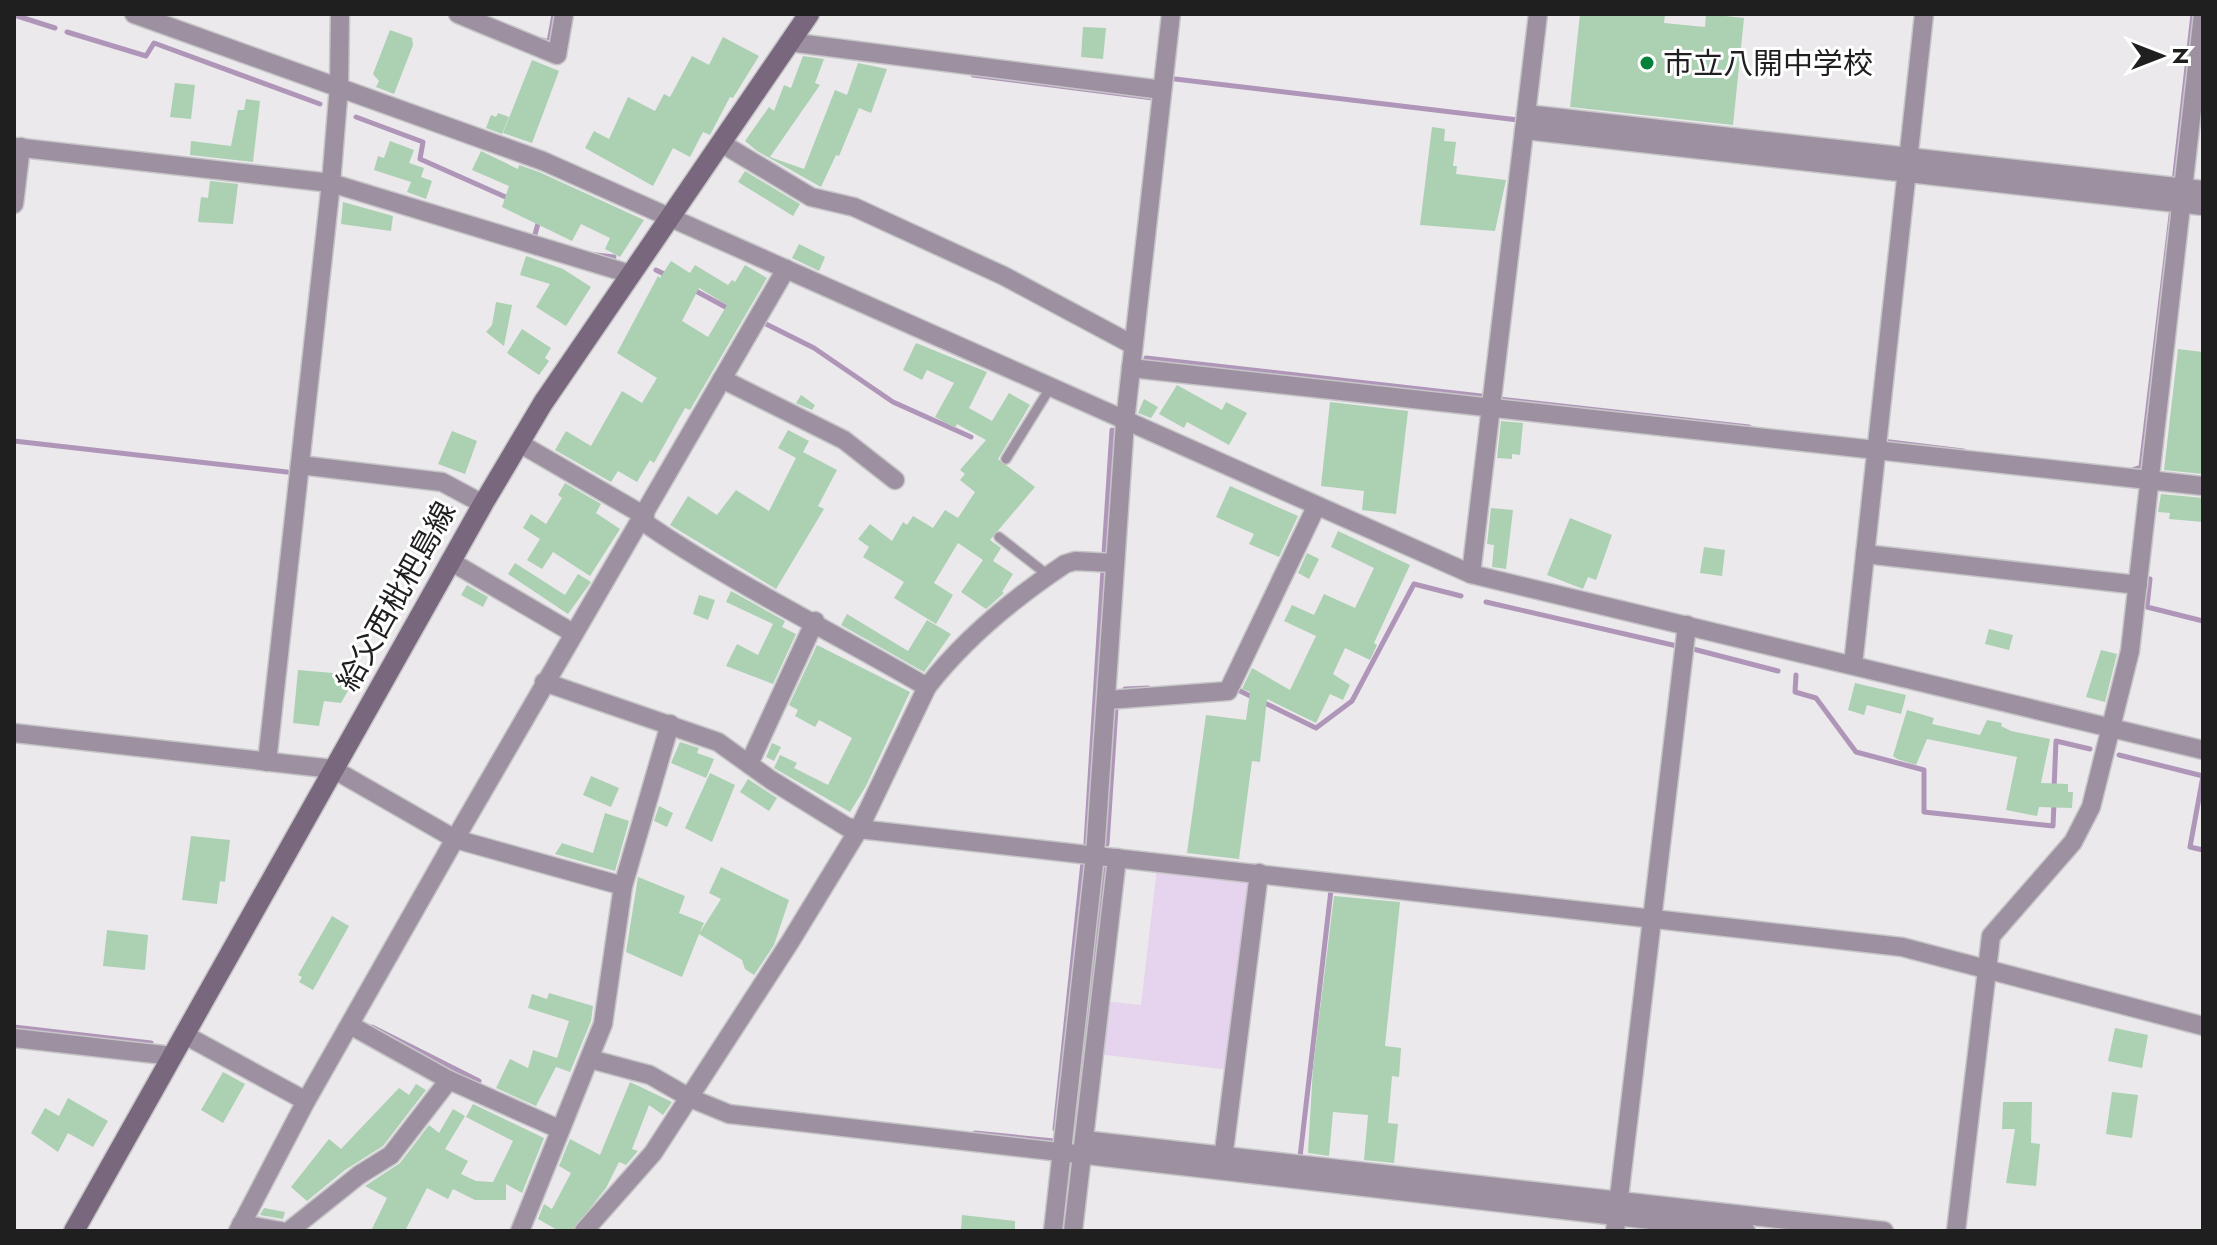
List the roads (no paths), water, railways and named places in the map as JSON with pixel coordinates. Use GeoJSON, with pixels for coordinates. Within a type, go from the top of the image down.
{"type":"FeatureCollection","features":[{"type":"Feature","properties":{"kind":"main road","name":"給父西枇杷島線"},"geometry":{"type":"LineString","coordinates":[[74,1231],[519,443],[630,274],[809,14]]}},
{"type":"Feature","properties":{"kind":"street"},"geometry":{"type":"LineString","coordinates":[[134,14],[543,161],[1471,574],[2203,750]]}},
{"type":"Feature","properties":{"kind":"street"},"geometry":{"type":"LineString","coordinates":[[267,762],[331,183],[339,86],[340,14]]}},
{"type":"Feature","properties":{"kind":"street"},"geometry":{"type":"LineString","coordinates":[[458,14],[557,55],[564,14]]}},
{"type":"Feature","properties":{"kind":"street"},"geometry":{"type":"LineString","coordinates":[[1053,1231],[1095,855],[1125,422],[1171,14]]}},
{"type":"Feature","properties":{"kind":"street"},"geometry":{"type":"LineString","coordinates":[[1471,574],[1538,14]]}},
{"type":"Feature","properties":{"kind":"street"},"geometry":{"type":"LineString","coordinates":[[1853,665],[1924,14]]}},
{"type":"Feature","properties":{"kind":"street"},"geometry":{"type":"LineString","coordinates":[[1956,1231],[1991,936],[2001,920],[2059,859],[2085,819],[2130,651],[2203,14]]}},
{"type":"Feature","properties":{"kind":"street"},"geometry":{"type":"LineString","coordinates":[[789,42],[1162,90]]}},
{"type":"Feature","properties":{"kind":"street"},"geometry":{"type":"LineString","coordinates":[[1525,122],[2182,196],[2203,206]]}},
{"type":"Feature","properties":{"kind":"street"},"geometry":{"type":"LineString","coordinates":[[721,143],[811,197],[854,207],[1004,276],[1133,345]]}},
{"type":"Feature","properties":{"kind":"street"},"geometry":{"type":"LineString","coordinates":[[14,204],[17,147],[331,183],[630,274]]}},
{"type":"Feature","properties":{"kind":"street"},"geometry":{"type":"LineString","coordinates":[[2182,196],[2203,190]]}},
{"type":"Feature","properties":{"kind":"street"},"geometry":{"type":"LineString","coordinates":[[281,1231],[239,1227],[306,1101],[544,682],[644,519],[786,269]]}},
{"type":"Feature","properties":{"kind":"street"},"geometry":{"type":"LineString","coordinates":[[1131,368],[2203,486]]}},
{"type":"Feature","properties":{"kind":"street"},"geometry":{"type":"LineString","coordinates":[[722,379],[844,440],[895,480]]}},
{"type":"Feature","properties":{"kind":"street"},"geometry":{"type":"LineString","coordinates":[[519,443],[644,519],[725,574],[815,621],[927,687]]}},
{"type":"Feature","properties":{"kind":"street"},"geometry":{"type":"LineString","coordinates":[[300,465],[442,482],[483,504]]}},
{"type":"Feature","properties":{"kind":"street"},"geometry":{"type":"LineString","coordinates":[[1107,700],[1228,691],[1316,507]]}},
{"type":"Feature","properties":{"kind":"street"},"geometry":{"type":"LineString","coordinates":[[1865,554],[2138,585]]}},
{"type":"Feature","properties":{"kind":"street"},"geometry":{"type":"LineString","coordinates":[[450,561],[573,633]]}},
{"type":"Feature","properties":{"kind":"street"},"geometry":{"type":"LineString","coordinates":[[584,1231],[653,1153],[690,1098],[859,829],[927,687],[983,625],[1049,576],[1075,561],[1114,563]]}},
{"type":"Feature","properties":{"kind":"street"},"geometry":{"type":"LineString","coordinates":[[749,764],[815,621]]}},
{"type":"Feature","properties":{"kind":"street"},"geometry":{"type":"LineString","coordinates":[[1617,1216],[1687,625]]}},
{"type":"Feature","properties":{"kind":"street"},"geometry":{"type":"LineString","coordinates":[[544,682],[718,742],[847,827],[1902,947],[2203,1026]]}},
{"type":"Feature","properties":{"kind":"street"},"geometry":{"type":"LineString","coordinates":[[520,1231],[603,1024],[623,886],[670,724]]}},
{"type":"Feature","properties":{"kind":"street"},"geometry":{"type":"LineString","coordinates":[[14,733],[333,769],[455,839],[623,886]]}},
{"type":"Feature","properties":{"kind":"street"},"geometry":{"type":"LineString","coordinates":[[1073,1231],[1117,858]]}},
{"type":"Feature","properties":{"kind":"street"},"geometry":{"type":"LineString","coordinates":[[1223,1163],[1259,873]]}},
{"type":"Feature","properties":{"kind":"street"},"geometry":{"type":"LineString","coordinates":[[350,1025],[449,1080],[559,1129]]}},
{"type":"Feature","properties":{"kind":"street"},"geometry":{"type":"LineString","coordinates":[[185,1035],[306,1101]]}},
{"type":"Feature","properties":{"kind":"street"},"geometry":{"type":"LineString","coordinates":[[14,1038],[173,1056]]}},
{"type":"Feature","properties":{"kind":"street"},"geometry":{"type":"LineString","coordinates":[[590,1059],[650,1075],[690,1098],[729,1114],[1062,1152],[1083,1147],[1223,1163],[1746,1231]]}},
{"type":"Feature","properties":{"kind":"street"},"geometry":{"type":"LineString","coordinates":[[289,1231],[359,1175],[391,1155],[449,1080]]}},
{"type":"Feature","properties":{"kind":"street"},"geometry":{"type":"LineString","coordinates":[[1617,1216],[1884,1231]]}},
{"type":"Feature","properties":{"kind":"lane"},"geometry":{"type":"LineString","coordinates":[[1006,459],[1050,388]]}},
{"type":"Feature","properties":{"kind":"lane"},"geometry":{"type":"LineString","coordinates":[[999,537],[1049,576]]}},
{"type":"Feature","properties":{"kind":"waterway"},"geometry":{"type":"LineString","coordinates":[[543,40],[549,42],[554,14]]}},
{"type":"Feature","properties":{"kind":"waterway"},"geometry":{"type":"LineString","coordinates":[[2174,182],[2193,14]]}},
{"type":"Feature","properties":{"kind":"waterway"},"geometry":{"type":"LineString","coordinates":[[14,15],[55,28]]}},
{"type":"Feature","properties":{"kind":"waterway"},"geometry":{"type":"LineString","coordinates":[[67,32],[146,56],[154,43],[320,104]]}},
{"type":"Feature","properties":{"kind":"waterway"},"geometry":{"type":"LineString","coordinates":[[973,75],[1153,98]]}},
{"type":"Feature","properties":{"kind":"waterway"},"geometry":{"type":"LineString","coordinates":[[1175,79],[1518,120]]}},
{"type":"Feature","properties":{"kind":"waterway"},"geometry":{"type":"LineString","coordinates":[[356,117],[423,142],[420,159],[510,199]]}},
{"type":"Feature","properties":{"kind":"waterway"},"geometry":{"type":"LineString","coordinates":[[2132,470],[2141,467],[2172,207]]}},
{"type":"Feature","properties":{"kind":"waterway"},"geometry":{"type":"LineString","coordinates":[[537,239],[534,238],[539,220]]}},
{"type":"Feature","properties":{"kind":"waterway"},"geometry":{"type":"LineString","coordinates":[[596,255],[614,257]]}},
{"type":"Feature","properties":{"kind":"waterway"},"geometry":{"type":"LineString","coordinates":[[656,270],[668,276]]}},
{"type":"Feature","properties":{"kind":"waterway"},"geometry":{"type":"LineString","coordinates":[[694,290],[731,310]]}},
{"type":"Feature","properties":{"kind":"waterway"},"geometry":{"type":"LineString","coordinates":[[764,323],[814,348],[893,402],[971,437]]}},
{"type":"Feature","properties":{"kind":"waterway"},"geometry":{"type":"LineString","coordinates":[[1146,358],[1481,396]]}},
{"type":"Feature","properties":{"kind":"waterway"},"geometry":{"type":"LineString","coordinates":[[1499,399],[1749,427]]}},
{"type":"Feature","properties":{"kind":"waterway"},"geometry":{"type":"LineString","coordinates":[[1104,554],[1112,430]]}},
{"type":"Feature","properties":{"kind":"waterway"},"geometry":{"type":"LineString","coordinates":[[14,441],[287,472]]}},
{"type":"Feature","properties":{"kind":"waterway"},"geometry":{"type":"LineString","coordinates":[[1882,441],[1963,451]]}},
{"type":"Feature","properties":{"kind":"waterway"},"geometry":{"type":"LineString","coordinates":[[436,538],[452,509]]}},
{"type":"Feature","properties":{"kind":"waterway"},"geometry":{"type":"LineString","coordinates":[[1086,843],[1103,570]]}},
{"type":"Feature","properties":{"kind":"waterway"},"geometry":{"type":"LineString","coordinates":[[2150,579],[2147,607],[2203,621]]}},
{"type":"Feature","properties":{"kind":"waterway"},"geometry":{"type":"LineString","coordinates":[[1238,690],[1316,728],[1352,701],[1414,584],[1461,596]]}},
{"type":"Feature","properties":{"kind":"waterway"},"geometry":{"type":"LineString","coordinates":[[1486,602],[1677,646]]}},
{"type":"Feature","properties":{"kind":"waterway"},"geometry":{"type":"LineString","coordinates":[[1693,649],[1778,671]]}},
{"type":"Feature","properties":{"kind":"waterway"},"geometry":{"type":"LineString","coordinates":[[1796,675],[1795,692],[1816,698],[1856,752],[1924,770],[1924,812],[2053,826],[2054,803]]}},
{"type":"Feature","properties":{"kind":"waterway"},"geometry":{"type":"LineString","coordinates":[[1125,689],[1148,688]]}},
{"type":"Feature","properties":{"kind":"waterway"},"geometry":{"type":"LineString","coordinates":[[1107,844],[1116,708]]}},
{"type":"Feature","properties":{"kind":"waterway"},"geometry":{"type":"LineString","coordinates":[[2054,789],[2056,741],[2090,749]]}},
{"type":"Feature","properties":{"kind":"waterway"},"geometry":{"type":"LineString","coordinates":[[2119,755],[2203,776],[2190,847],[2203,850]]}},
{"type":"Feature","properties":{"kind":"waterway"},"geometry":{"type":"LineString","coordinates":[[1055,1129],[1083,862]]}},
{"type":"Feature","properties":{"kind":"waterway"},"geometry":{"type":"LineString","coordinates":[[1074,1143],[1105,867]]}},
{"type":"Feature","properties":{"kind":"waterway"},"geometry":{"type":"LineString","coordinates":[[1300,1157],[1331,890]]}},
{"type":"Feature","properties":{"kind":"waterway"},"geometry":{"type":"LineString","coordinates":[[14,1027],[151,1043]]}},
{"type":"Feature","properties":{"kind":"waterway"},"geometry":{"type":"LineString","coordinates":[[372,1027],[479,1081]]}},
{"type":"Feature","properties":{"kind":"waterway"},"geometry":{"type":"LineString","coordinates":[[975,1133],[1054,1141]]}},
{"type":"Feature","properties":{"kind":"waterway"},"geometry":{"type":"LineString","coordinates":[[1068,1199],[1072,1164]]}},
{"type":"Feature","properties":{"kind":"place","name":"市立八開中学校"},"geometry":{"type":"Point","coordinates":[1647,63]}}]}
